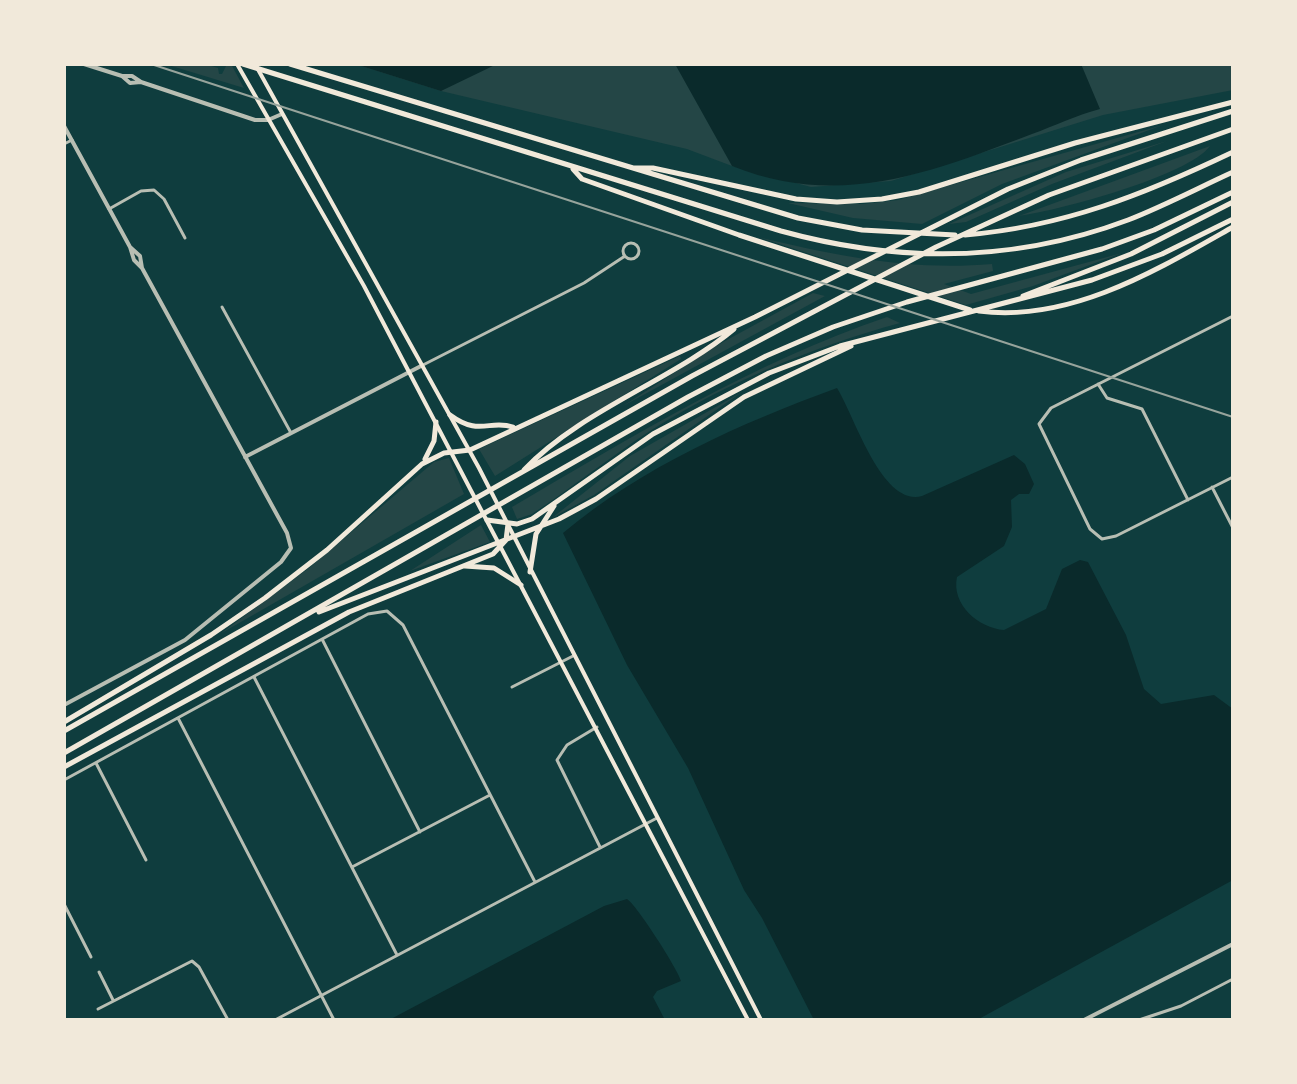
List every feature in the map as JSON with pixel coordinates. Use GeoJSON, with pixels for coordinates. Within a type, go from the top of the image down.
{"type":"FeatureCollection","features":[{"type":"Feature","properties":{"kind":"highway"},"geometry":{"type":"LineString","coordinates":[[240,64],[573,169],[838,246],[944,255],[1011,250],[1087,234],[1130,220],[1233,172]]}},
{"type":"Feature","properties":{"kind":"highway"},"geometry":{"type":"LineString","coordinates":[[290,64],[819,223],[896,234],[951,236],[1024,228],[1100,210],[1233,152]]}},
{"type":"Feature","properties":{"kind":"highway"},"geometry":{"type":"LineString","coordinates":[[628,168],[653,168],[796,199],[866,201],[919,192],[1087,140],[1233,102]]}},
{"type":"Feature","properties":{"kind":"highway"},"geometry":{"type":"LineString","coordinates":[[64,722],[252,608],[327,550],[422,464],[437,455],[470,450],[740,324],[979,202],[1072,163],[1233,111]]}},
{"type":"Feature","properties":{"kind":"highway"},"geometry":{"type":"LineString","coordinates":[[64,731],[828,303],[1002,215],[1089,179],[1233,129]]}},
{"type":"Feature","properties":{"kind":"highway"},"geometry":{"type":"LineString","coordinates":[[573,169],[582,179],[687,218],[956,306],[998,313],[1038,312],[1087,298],[1154,269],[1233,227]]}},
{"type":"Feature","properties":{"kind":"highway"},"geometry":{"type":"LineString","coordinates":[[64,753],[740,369],[867,315],[1116,245],[1233,192]]}},
{"type":"Feature","properties":{"kind":"highway"},"geometry":{"type":"LineString","coordinates":[[1019,298],[1140,250],[1233,202]]}},
{"type":"Feature","properties":{"kind":"highway"},"geometry":{"type":"LineString","coordinates":[[487,520],[508,524],[527,521],[642,442],[709,402],[789,365],[859,342],[1114,272],[1233,219]]}},
{"type":"Feature","properties":{"kind":"highway"},"geometry":{"type":"LineString","coordinates":[[520,473],[535,458],[740,324]]}},
{"type":"Feature","properties":{"kind":"highway"},"geometry":{"type":"LineString","coordinates":[[311,614],[335,608],[403,578],[559,519],[744,397],[859,342]]}},
{"type":"Feature","properties":{"kind":"highway"},"geometry":{"type":"LineString","coordinates":[[450,415],[481,429],[505,424],[514,427]]}},
{"type":"Feature","properties":{"kind":"highway"},"geometry":{"type":"LineString","coordinates":[[422,464],[433,446],[436,422]]}},
{"type":"Feature","properties":{"kind":"highway"},"geometry":{"type":"LineString","coordinates":[[530,572],[536,534],[558,501]]}},
{"type":"Feature","properties":{"kind":"highway"},"geometry":{"type":"LineString","coordinates":[[64,767],[349,612],[501,548],[508,524]]}},
{"type":"Feature","properties":{"kind":"highway"},"geometry":{"type":"LineString","coordinates":[[464,566],[494,568],[521,585]]}},
{"type":"Feature","properties":{"kind":"main road"},"geometry":{"type":"LineString","coordinates":[[240,64],[268,120],[330,222],[410,371],[748,1020]]}},
{"type":"Feature","properties":{"kind":"main road"},"geometry":{"type":"LineString","coordinates":[[255,64],[470,450],[761,1020]]}},
{"type":"Feature","properties":{"kind":"main road"},"geometry":{"type":"LineString","coordinates":[[597,727],[607,722]]}},
{"type":"Feature","properties":{"kind":"street"},"geometry":{"type":"LineString","coordinates":[[84,64],[122,76],[132,76],[141,82],[253,120],[268,120],[282,114]]}},
{"type":"Feature","properties":{"kind":"street"},"geometry":{"type":"LineString","coordinates":[[64,126],[130,247],[140,256],[142,268],[287,533],[290,551],[281,562],[192,635],[64,705]]}},
{"type":"Feature","properties":{"kind":"street"},"geometry":{"type":"LineString","coordinates":[[64,144],[72,140]]}},
{"type":"Feature","properties":{"kind":"street"},"geometry":{"type":"LineString","coordinates":[[109,209],[141,191],[154,190],[162,196],[185,238]]}},
{"type":"Feature","properties":{"kind":"street"},"geometry":{"type":"LineString","coordinates":[[245,457],[572,290],[625,256],[637,257],[636,245],[626,244],[625,256]]}},
{"type":"Feature","properties":{"kind":"street"},"geometry":{"type":"LineString","coordinates":[[222,307],[291,433]]}},
{"type":"Feature","properties":{"kind":"street"},"geometry":{"type":"LineString","coordinates":[[1233,316],[1051,408],[1040,420],[1041,432],[1090,529],[1104,539],[1233,477]]}},
{"type":"Feature","properties":{"kind":"street"},"geometry":{"type":"LineString","coordinates":[[1098,384],[1107,398],[1142,409],[1188,500]]}},
{"type":"Feature","properties":{"kind":"street"},"geometry":{"type":"LineString","coordinates":[[1212,487],[1233,528]]}},
{"type":"Feature","properties":{"kind":"street"},"geometry":{"type":"LineString","coordinates":[[64,780],[371,612],[390,612],[403,625],[535,882]]}},
{"type":"Feature","properties":{"kind":"street"},"geometry":{"type":"LineString","coordinates":[[322,639],[420,832]]}},
{"type":"Feature","properties":{"kind":"street"},"geometry":{"type":"LineString","coordinates":[[512,687],[573,656]]}},
{"type":"Feature","properties":{"kind":"street"},"geometry":{"type":"LineString","coordinates":[[253,677],[397,955]]}},
{"type":"Feature","properties":{"kind":"street"},"geometry":{"type":"LineString","coordinates":[[178,718],[334,1020]]}},
{"type":"Feature","properties":{"kind":"street"},"geometry":{"type":"LineString","coordinates":[[597,727],[571,741],[558,755],[559,768],[600,847]]}},
{"type":"Feature","properties":{"kind":"street"},"geometry":{"type":"LineString","coordinates":[[96,762],[146,860]]}},
{"type":"Feature","properties":{"kind":"street"},"geometry":{"type":"LineString","coordinates":[[351,868],[490,795]]}},
{"type":"Feature","properties":{"kind":"street"},"geometry":{"type":"LineString","coordinates":[[275,1020],[657,818]]}},
{"type":"Feature","properties":{"kind":"street"},"geometry":{"type":"LineString","coordinates":[[64,904],[91,957]]}},
{"type":"Feature","properties":{"kind":"street"},"geometry":{"type":"LineString","coordinates":[[64,919],[70,916]]}},
{"type":"Feature","properties":{"kind":"street"},"geometry":{"type":"LineString","coordinates":[[1084,1020],[1233,944]]}},
{"type":"Feature","properties":{"kind":"street"},"geometry":{"type":"LineString","coordinates":[[98,1009],[190,961],[197,963],[228,1020]]}},
{"type":"Feature","properties":{"kind":"street"},"geometry":{"type":"LineString","coordinates":[[99,972],[113,1000]]}},
{"type":"Feature","properties":{"kind":"street"},"geometry":{"type":"LineString","coordinates":[[1139,1020],[1181,1006],[1233,979]]}},
{"type":"Feature","properties":{"kind":"shaded area"},"geometry":{"type":"Polygon","coordinates":[[[165,64],[205,64],[218,68],[219,74],[222,74],[227,64],[231,64],[244,88],[165,64]]]}},
{"type":"Feature","properties":{"kind":"shaded area"},"geometry":{"type":"Polygon","coordinates":[[[355,64],[1233,64],[1233,90],[1103,115],[891,181],[811,187],[732,166],[687,149],[441,91],[355,64]]]}},
{"type":"Feature","properties":{"kind":"shaded area"},"geometry":{"type":"Polygon","coordinates":[[[355,64],[497,64],[441,91],[355,64]]]}},
{"type":"Feature","properties":{"kind":"shaded area"},"geometry":{"type":"Polygon","coordinates":[[[675,64],[1081,64],[1100,109],[920,173],[884,181],[810,185],[772,179],[732,166],[675,64]]]}},
{"type":"Feature","properties":{"kind":"shaded area"},"geometry":{"type":"Polygon","coordinates":[[[1163,125],[1002,184],[922,224],[853,218],[788,203],[863,204],[898,200],[1163,125]]]}},
{"type":"Feature","properties":{"kind":"shaded area"},"geometry":{"type":"Polygon","coordinates":[[[1167,141],[1052,184],[966,222],[949,224],[1066,172],[1167,141]]]}},
{"type":"Feature","properties":{"kind":"shaded area"},"geometry":{"type":"Polygon","coordinates":[[[1210,146],[1177,169],[1151,180],[1063,207],[1019,216],[1210,146]]]}},
{"type":"Feature","properties":{"kind":"shaded area"},"geometry":{"type":"Polygon","coordinates":[[[758,237],[903,264],[992,264],[993,271],[944,284],[971,294],[1122,253],[1033,286],[966,305],[758,237]]]}},
{"type":"Feature","properties":{"kind":"shaded area"},"geometry":{"type":"Polygon","coordinates":[[[813,293],[825,296],[623,406],[714,347],[813,293]]]}},
{"type":"Feature","properties":{"kind":"shaded area"},"geometry":{"type":"Polygon","coordinates":[[[887,317],[900,323],[773,367],[682,412],[637,439],[532,514],[517,519],[512,507],[695,402],[789,356],[887,317]]]}},
{"type":"Feature","properties":{"kind":"shaded area"},"geometry":{"type":"Polygon","coordinates":[[[680,356],[681,359],[495,476],[479,449],[680,356]]]}},
{"type":"Feature","properties":{"kind":"shaded area"},"geometry":{"type":"Polygon","coordinates":[[[837,388],[882,474],[894,488],[908,496],[922,496],[1014,455],[1025,464],[1034,484],[1029,494],[1019,494],[1011,500],[1012,527],[1004,546],[957,577],[958,597],[977,620],[1004,630],[1046,609],[1062,569],[1080,560],[1088,562],[1126,635],[1144,689],[1161,704],[1214,695],[1233,709],[1233,880],[977,1020],[814,1020],[762,918],[744,890],[688,768],[627,665],[563,533],[659,467],[765,416],[837,388]]]}},
{"type":"Feature","properties":{"kind":"shaded area"},"geometry":{"type":"Polygon","coordinates":[[[742,392],[594,495],[552,518],[630,456],[742,392]]]}},
{"type":"Feature","properties":{"kind":"shaded area"},"geometry":{"type":"Polygon","coordinates":[[[449,458],[464,494],[220,634],[309,568],[434,462],[449,458]]]}},
{"type":"Feature","properties":{"kind":"shaded area"},"geometry":{"type":"Polygon","coordinates":[[[481,525],[490,542],[410,571],[481,525]]]}},
{"type":"Feature","properties":{"kind":"shaded area"},"geometry":{"type":"Polygon","coordinates":[[[627,899],[657,938],[681,981],[657,991],[653,997],[665,1020],[389,1020],[604,906],[627,899]]]}},
{"type":"Feature","properties":{"kind":"railway"},"geometry":{"type":"LineString","coordinates":[[151,64],[1233,417]]}}]}
